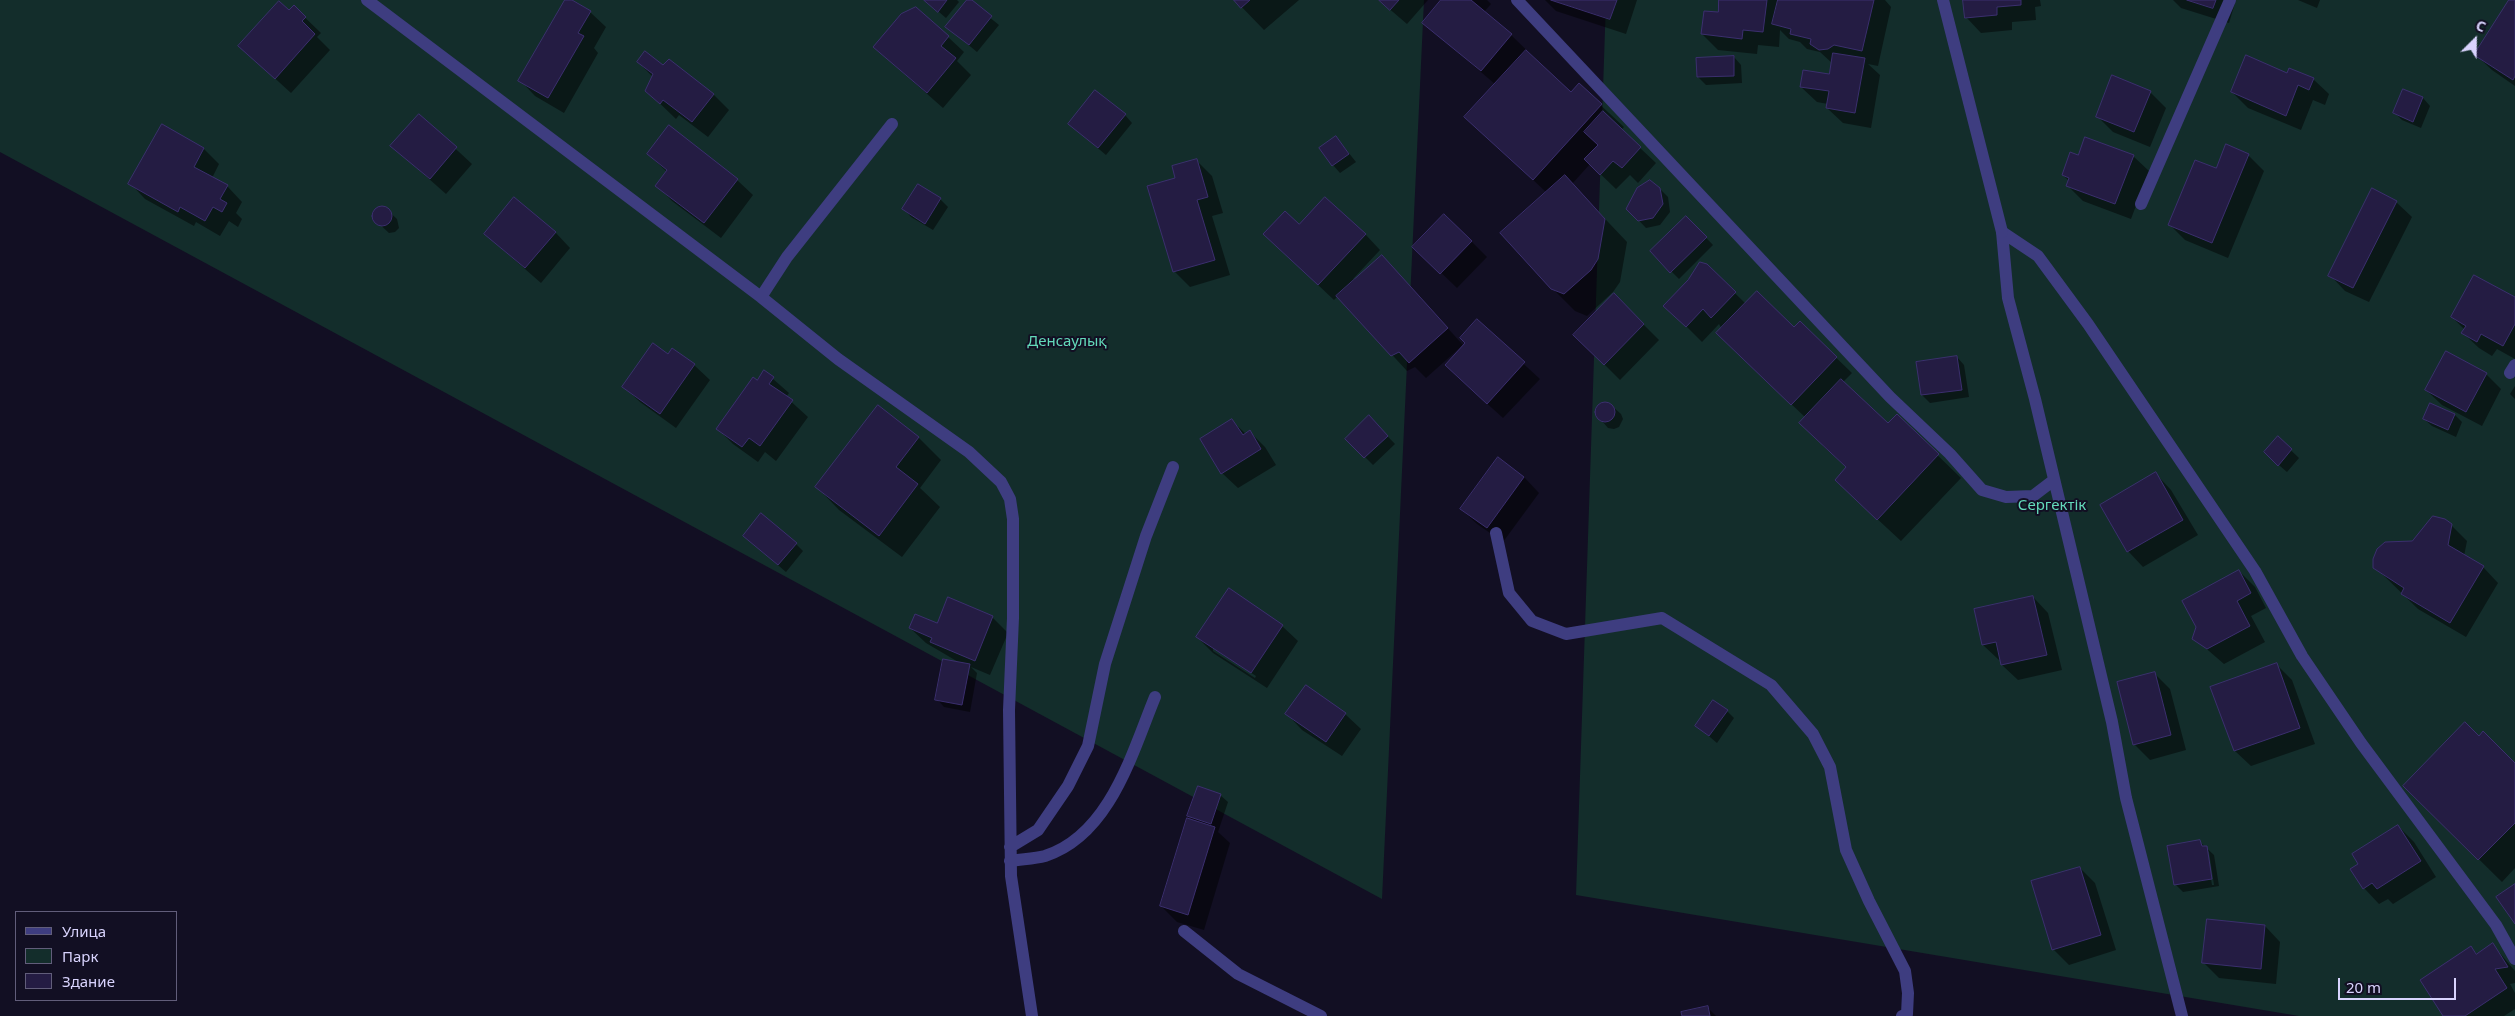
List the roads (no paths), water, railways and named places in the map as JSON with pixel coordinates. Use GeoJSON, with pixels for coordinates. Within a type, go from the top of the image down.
{"type":"FeatureCollection","features":[{"type":"Feature","properties":{"kind":"street"},"geometry":{"type":"LineString","coordinates":[[367,0],[761,297],[838,359],[969,452],[1001,482],[1010,499],[1013,519],[1013,608],[1009,710],[1010,861],[1018,934],[1032,1016]]}},
{"type":"Feature","properties":{"kind":"street"},"geometry":{"type":"LineString","coordinates":[[1517,0],[1883,389],[1950,454],[1982,490],[2006,497],[2033,496],[2054,480]]}},
{"type":"Feature","properties":{"kind":"street"},"geometry":{"type":"LineString","coordinates":[[1943,0],[2002,232],[2008,298],[2035,399],[2112,722],[2126,798],[2182,1016]]}},
{"type":"Feature","properties":{"kind":"street"},"geometry":{"type":"LineString","coordinates":[[2141,204],[2230,0]]}},
{"type":"Feature","properties":{"kind":"street"},"geometry":{"type":"LineString","coordinates":[[761,297],[787,257],[892,124]]}},
{"type":"Feature","properties":{"kind":"street"},"geometry":{"type":"LineString","coordinates":[[2002,232],[2038,256],[2088,324],[2255,571],[2307,664],[2361,743],[2496,925],[2515,959]]}},
{"type":"Feature","properties":{"kind":"street"},"geometry":{"type":"LineString","coordinates":[[1010,847],[1038,830],[1068,786],[1088,746],[1105,664],[1146,536],[1174,467]]}},
{"type":"Feature","properties":{"kind":"street"},"geometry":{"type":"LineString","coordinates":[[1496,533],[1509,593],[1532,621],[1566,634],[1662,618],[1771,685],[1793,710],[1813,734],[1830,767],[1846,850],[1869,901],[1905,971],[1908,993],[1906,1016]]}},
{"type":"Feature","properties":{"kind":"street"},"geometry":{"type":"LineString","coordinates":[[1010,861],[1045,856],[1073,841],[1100,814],[1126,773],[1155,697]]}},
{"type":"Feature","properties":{"kind":"street"},"geometry":{"type":"LineString","coordinates":[[1184,931],[1238,974],[1321,1016]]}},
{"type":"Feature","properties":{"kind":"park label","name":"Денсаулық"},"geometry":{"type":"Point","coordinates":[1067,342]}},
{"type":"Feature","properties":{"kind":"park label","name":"Сергектік"},"geometry":{"type":"Point","coordinates":[2052,506]}}]}
